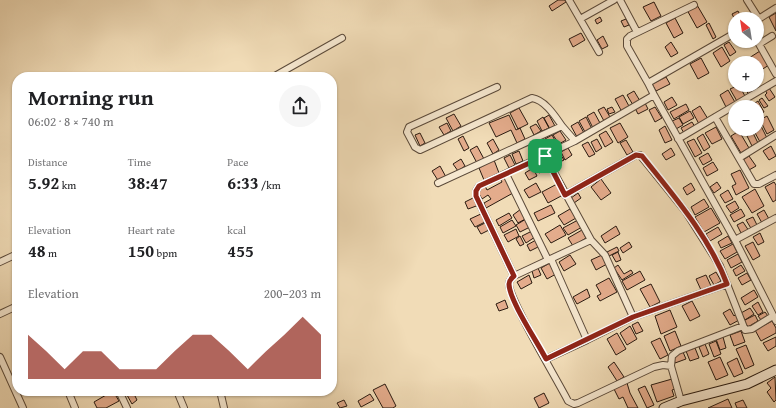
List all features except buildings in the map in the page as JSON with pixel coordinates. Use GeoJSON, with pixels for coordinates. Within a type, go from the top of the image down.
{"type":"FeatureCollection","features":[{"type":"Feature","properties":{"kind":"main road"},"geometry":{"type":"LineString","coordinates":[[664,408],[681,401],[747,384],[776,370]]}},
{"type":"Feature","properties":{"kind":"street"},"geometry":{"type":"LineString","coordinates":[[569,0],[599,52]]}},
{"type":"Feature","properties":{"kind":"street"},"geometry":{"type":"LineString","coordinates":[[580,19],[614,0]]}},
{"type":"Feature","properties":{"kind":"street"},"geometry":{"type":"LineString","coordinates":[[620,0],[637,32]]}},
{"type":"Feature","properties":{"kind":"street"},"geometry":{"type":"LineString","coordinates":[[747,0],[754,12]]}},
{"type":"Feature","properties":{"kind":"street"},"geometry":{"type":"LineString","coordinates":[[565,195],[636,155],[640,155],[686,212],[720,266],[745,330],[752,329],[775,319],[735,240],[627,46],[627,39],[637,32],[694,5]]}},
{"type":"Feature","properties":{"kind":"street"},"geometry":{"type":"LineString","coordinates":[[764,16],[776,8]]}},
{"type":"Feature","properties":{"kind":"street"},"geometry":{"type":"LineString","coordinates":[[772,36],[759,44],[776,74]]}},
{"type":"Feature","properties":{"kind":"street"},"geometry":{"type":"LineString","coordinates":[[648,83],[728,37]]}},
{"type":"Feature","properties":{"kind":"street"},"geometry":{"type":"LineString","coordinates":[[282,72],[342,38]]}},
{"type":"Feature","properties":{"kind":"street"},"geometry":{"type":"LineString","coordinates":[[678,138],[776,81]]}},
{"type":"Feature","properties":{"kind":"street"},"geometry":{"type":"LineString","coordinates":[[497,87],[409,127],[407,132],[415,147],[420,150],[532,98],[538,100],[551,112],[575,141]]}},
{"type":"Feature","properties":{"kind":"street"},"geometry":{"type":"LineString","coordinates":[[514,276],[476,196],[476,191],[479,186],[575,141],[654,95]]}},
{"type":"Feature","properties":{"kind":"street"},"geometry":{"type":"LineString","coordinates":[[715,117],[754,184],[759,184],[776,175]]}},
{"type":"Feature","properties":{"kind":"street"},"geometry":{"type":"LineString","coordinates":[[438,183],[562,126]]}},
{"type":"Feature","properties":{"kind":"street"},"geometry":{"type":"LineString","coordinates":[[739,158],[776,135]]}},
{"type":"Feature","properties":{"kind":"street"},"geometry":{"type":"LineString","coordinates":[[545,156],[591,240],[605,255],[633,317]]}},
{"type":"Feature","properties":{"kind":"street"},"geometry":{"type":"LineString","coordinates":[[506,174],[550,259],[587,340]]}},
{"type":"Feature","properties":{"kind":"street"},"geometry":{"type":"LineString","coordinates":[[735,240],[776,218]]}},
{"type":"Feature","properties":{"kind":"street"},"geometry":{"type":"LineString","coordinates":[[591,240],[514,276],[510,280],[510,289],[516,305],[568,401],[574,404],[654,366],[671,366]]}},
{"type":"Feature","properties":{"kind":"street"},"geometry":{"type":"LineString","coordinates":[[0,262],[12,256]]}},
{"type":"Feature","properties":{"kind":"street"},"geometry":{"type":"LineString","coordinates":[[546,359],[633,317],[727,284]]}},
{"type":"Feature","properties":{"kind":"street"},"geometry":{"type":"LineString","coordinates":[[0,314],[12,308]]}},
{"type":"Feature","properties":{"kind":"street"},"geometry":{"type":"LineString","coordinates":[[681,401],[671,366],[672,356],[678,350],[743,326]]}},
{"type":"Feature","properties":{"kind":"street"},"geometry":{"type":"LineString","coordinates":[[0,357],[2,368],[12,386]]}},
{"type":"Feature","properties":{"kind":"street"},"geometry":{"type":"LineString","coordinates":[[17,396],[24,408]]}},
{"type":"Feature","properties":{"kind":"street"},"geometry":{"type":"LineString","coordinates":[[70,396],[75,408]]}},
{"type":"Feature","properties":{"kind":"street"},"geometry":{"type":"LineString","coordinates":[[122,396],[127,408]]}},
{"type":"Feature","properties":{"kind":"street"},"geometry":{"type":"LineString","coordinates":[[180,396],[184,408]]}},
{"type":"Feature","properties":{"kind":"street"},"geometry":{"type":"LineString","coordinates":[[221,396],[224,408]]}},
{"type":"Feature","properties":{"kind":"route"},"geometry":{"type":"LineString","coordinates":[[638,154],[642,156],[686,212],[720,266],[727,284],[633,317],[546,359],[516,305],[509,284],[510,280],[514,276],[476,196],[476,191],[479,186],[545,156],[565,195],[636,155],[638,154]]}}]}
